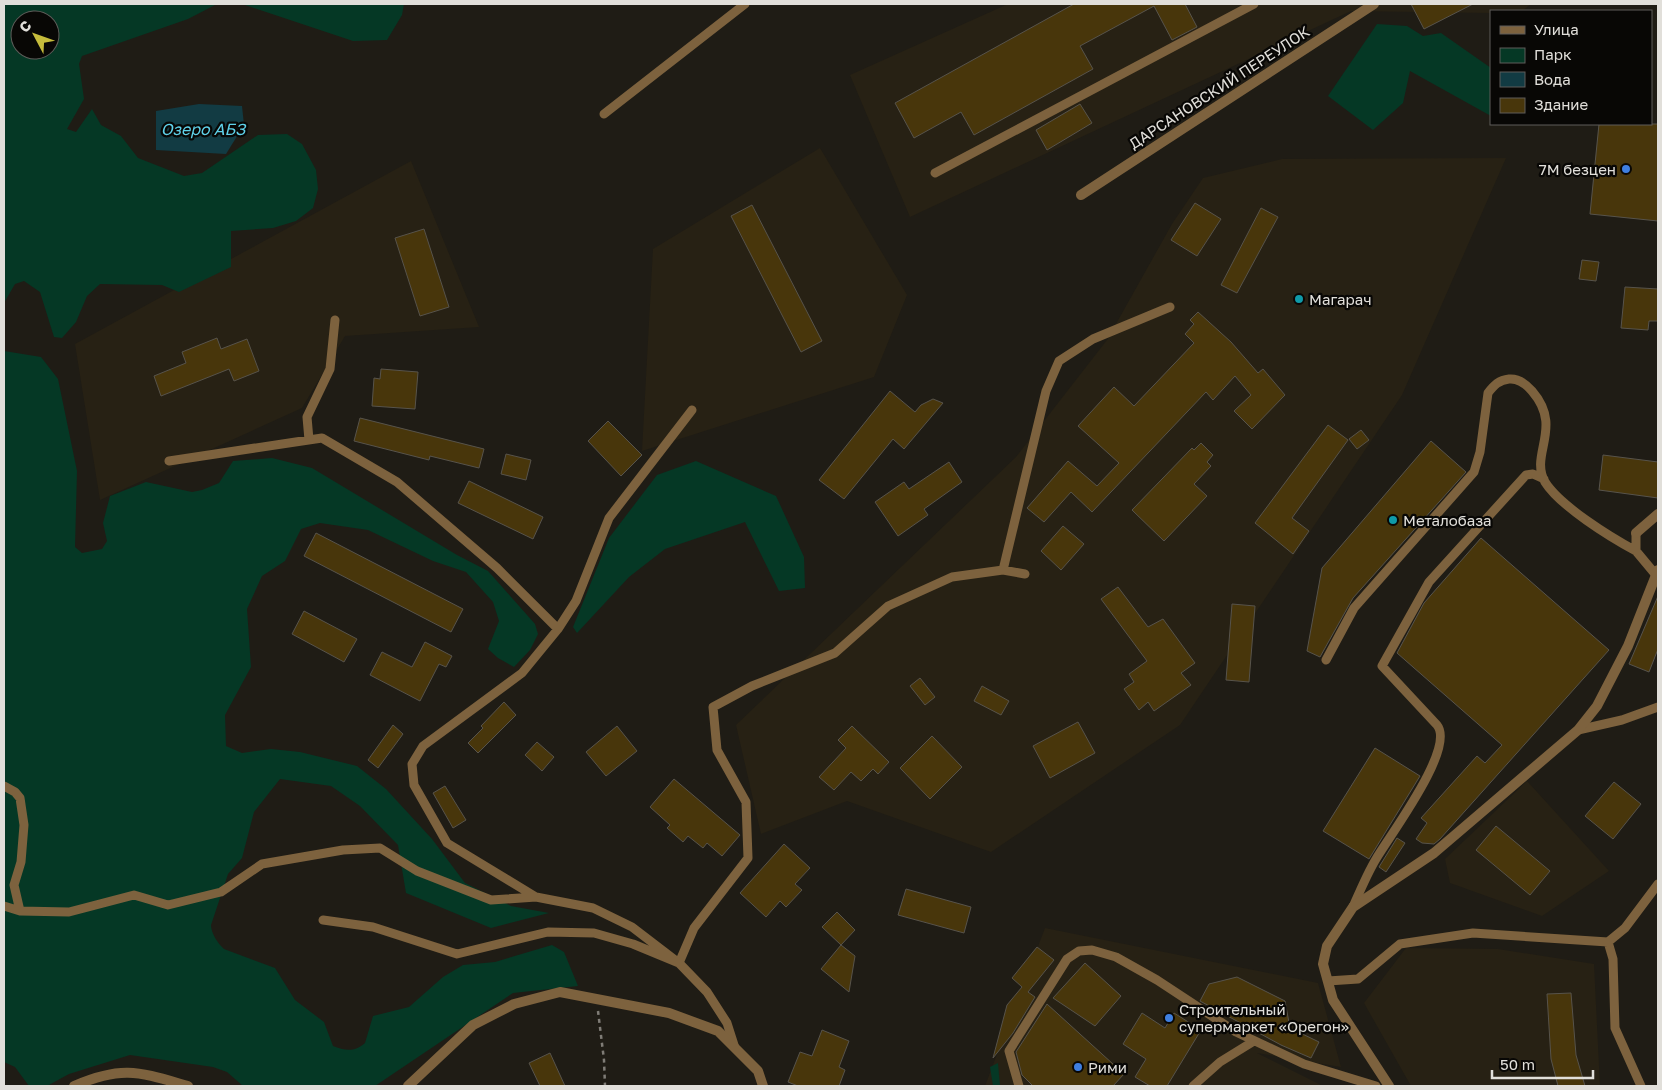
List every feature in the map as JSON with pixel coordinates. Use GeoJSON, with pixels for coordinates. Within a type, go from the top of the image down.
{"type":"FeatureCollection","features":[{"type":"Feature","properties":{"kind":"street","name":"ДАРСАНОВСКИЙ ПЕРЕУЛОК"},"geometry":{"type":"LineString","coordinates":[[1081,194],[1374,4]]}},
{"type":"Feature","properties":{"kind":"street"},"geometry":{"type":"LineString","coordinates":[[1636,533],[1658,514]]}},
{"type":"Feature","properties":{"kind":"street"},"geometry":{"type":"LineString","coordinates":[[1389,1086],[1333,1000],[1323,964],[1326,946],[1352,907],[1434,853],[1578,730],[1597,706],[1628,646],[1657,572]]}},
{"type":"Feature","properties":{"kind":"street"},"geometry":{"type":"LineString","coordinates":[[408,1086],[473,1025],[514,1004],[560,992],[669,1014],[718,1032],[758,1071],[764,1086]]}},
{"type":"Feature","properties":{"kind":"street"},"geometry":{"type":"LineString","coordinates":[[74,1086],[102,1074],[141,1072],[188,1086]]}},
{"type":"Feature","properties":{"kind":"lane"},"geometry":{"type":"LineString","coordinates":[[604,114],[745,4]]}},
{"type":"Feature","properties":{"kind":"lane"},"geometry":{"type":"LineString","coordinates":[[935,173],[1254,4]]}},
{"type":"Feature","properties":{"kind":"lane"},"geometry":{"type":"LineString","coordinates":[[1004,570],[1046,391],[1059,361],[1093,339],[1170,307]]}},
{"type":"Feature","properties":{"kind":"lane"},"geometry":{"type":"LineString","coordinates":[[309,440],[307,417],[330,368],[335,320]]}},
{"type":"Feature","properties":{"kind":"lane"},"geometry":{"type":"LineString","coordinates":[[1326,660],[1341,630],[1364,596],[1474,472],[1480,452],[1488,393],[1501,380],[1512,379],[1520,381],[1537,397],[1544,410],[1547,426],[1540,465],[1544,479],[1551,491],[1570,507],[1636,551],[1657,572]]}},
{"type":"Feature","properties":{"kind":"lane"},"geometry":{"type":"LineString","coordinates":[[536,898],[447,843],[414,785],[412,764],[423,746],[522,674],[558,629],[576,601],[609,518],[692,410]]}},
{"type":"Feature","properties":{"kind":"lane"},"geometry":{"type":"LineString","coordinates":[[169,461],[322,438],[397,482],[497,568],[558,629]]}},
{"type":"Feature","properties":{"kind":"lane"},"geometry":{"type":"LineString","coordinates":[[1352,907],[1376,860],[1429,773],[1440,747],[1442,737],[1441,729],[1382,666],[1429,582],[1526,475],[1533,474],[1544,479]]}},
{"type":"Feature","properties":{"kind":"lane"},"geometry":{"type":"LineString","coordinates":[[1636,533],[1636,551]]}},
{"type":"Feature","properties":{"kind":"lane"},"geometry":{"type":"LineString","coordinates":[[679,964],[694,928],[748,858],[746,802],[717,750],[713,707],[752,686],[835,653],[888,606],[952,577],[1004,570],[1026,574]]}},
{"type":"Feature","properties":{"kind":"lane"},"geometry":{"type":"LineString","coordinates":[[1578,730],[1622,720],[1658,707]]}},
{"type":"Feature","properties":{"kind":"lane"},"geometry":{"type":"LineString","coordinates":[[4,786],[15,792],[20,798],[24,825],[21,862],[14,885],[20,911]]}},
{"type":"Feature","properties":{"kind":"lane"},"geometry":{"type":"LineString","coordinates":[[4,906],[20,911],[69,912],[134,895],[168,905],[221,892],[262,864],[343,850],[380,848],[417,871],[491,900],[536,898],[593,908],[632,927],[679,964],[707,992],[727,1023],[735,1049]]}},
{"type":"Feature","properties":{"kind":"lane"},"geometry":{"type":"LineString","coordinates":[[1328,981],[1358,979],[1400,944],[1473,933],[1608,942],[1625,928],[1658,884]]}},
{"type":"Feature","properties":{"kind":"lane"},"geometry":{"type":"LineString","coordinates":[[322,920],[373,927],[457,954],[548,932],[594,933],[633,944],[679,964]]}},
{"type":"Feature","properties":{"kind":"lane"},"geometry":{"type":"LineString","coordinates":[[1608,942],[1613,959],[1615,1028],[1641,1086]]}},
{"type":"Feature","properties":{"kind":"lane"},"geometry":{"type":"LineString","coordinates":[[1019,1086],[1009,1051],[1067,959],[1079,950],[1092,950],[1116,957],[1157,980],[1236,1032],[1304,1064],[1376,1086]]}},
{"type":"Feature","properties":{"kind":"lane"},"geometry":{"type":"LineString","coordinates":[[1193,1086],[1220,1062],[1254,1041]]}},
{"type":"Feature","properties":{"kind":"path"},"geometry":{"type":"LineString","coordinates":[[597,998],[605,1086]]}},
{"type":"Feature","properties":{"kind":"shaded area"},"geometry":{"type":"Polygon","coordinates":[[[1008,4],[1531,4],[1523,10],[1490,10],[1490,13],[1351,11],[910,217],[850,75],[1008,4]]]}},
{"type":"Feature","properties":{"kind":"shaded area"},"geometry":{"type":"Polygon","coordinates":[[[820,148],[907,295],[874,377],[642,451],[653,249],[820,148]]]}},
{"type":"Feature","properties":{"kind":"shaded area"},"geometry":{"type":"Polygon","coordinates":[[[1506,158],[1402,395],[1180,725],[991,852],[847,801],[761,834],[736,725],[1016,457],[1107,340],[1172,224],[1203,178],[1282,159],[1506,158]]]}},
{"type":"Feature","properties":{"kind":"shaded area"},"geometry":{"type":"Polygon","coordinates":[[[411,161],[479,327],[345,336],[302,408],[100,500],[75,344],[411,161]]]}},
{"type":"Feature","properties":{"kind":"shaded area"},"geometry":{"type":"Polygon","coordinates":[[[1527,781],[1609,871],[1542,916],[1450,883],[1445,859],[1527,781]]]}},
{"type":"Feature","properties":{"kind":"shaded area","name":"Строительный супермаркет «Орегон»"},"geometry":{"type":"Polygon","coordinates":[[[1045,928],[1318,983],[1341,1067],[1257,1053],[1323,1086],[985,1086],[1045,928]]]}},
{"type":"Feature","properties":{"kind":"shaded area"},"geometry":{"type":"Polygon","coordinates":[[[1406,948],[1498,949],[1594,964],[1600,1086],[1411,1086],[1364,1003],[1406,948]]]}},
{"type":"Feature","properties":{"kind":"green space"},"geometry":{"type":"Polygon","coordinates":[[[4,4],[217,4],[188,19],[82,56],[79,64],[84,99],[67,129],[76,132],[92,109],[101,125],[121,136],[138,158],[184,176],[202,173],[258,135],[287,134],[302,144],[316,170],[318,189],[313,208],[296,221],[273,228],[231,231],[231,267],[179,292],[162,285],[100,284],[87,296],[76,322],[62,338],[54,337],[40,292],[24,281],[15,284],[4,303],[4,4]]]}},
{"type":"Feature","properties":{"kind":"green space"},"geometry":{"type":"Polygon","coordinates":[[[242,4],[404,4],[402,15],[387,40],[353,41],[242,4]]]}},
{"type":"Feature","properties":{"kind":"green space"},"geometry":{"type":"Polygon","coordinates":[[[1377,24],[1407,26],[1423,36],[1441,33],[1490,67],[1490,115],[1410,71],[1403,103],[1373,130],[1328,96],[1377,24]]]}},
{"type":"Feature","properties":{"kind":"green space"},"geometry":{"type":"Polygon","coordinates":[[[4,351],[41,357],[58,379],[77,471],[75,547],[82,553],[102,549],[107,541],[103,523],[110,496],[146,482],[192,492],[202,490],[219,483],[233,461],[272,458],[312,468],[457,555],[488,571],[535,624],[538,634],[530,650],[514,667],[498,658],[488,649],[499,621],[493,602],[466,572],[433,561],[368,530],[320,523],[301,529],[285,561],[262,576],[247,609],[251,667],[225,715],[226,746],[242,753],[271,749],[300,752],[357,766],[386,789],[432,839],[465,883],[511,906],[549,913],[491,928],[406,893],[398,845],[360,806],[331,786],[280,779],[254,812],[242,858],[228,874],[211,925],[217,941],[222,947],[275,968],[295,1000],[324,1022],[333,1046],[346,1050],[357,1048],[365,1043],[373,1016],[409,1007],[443,977],[463,965],[495,962],[552,945],[564,952],[578,986],[513,993],[375,1086],[243,1086],[227,1072],[213,1067],[130,1055],[69,1074],[47,1086],[29,1086],[15,1067],[4,1062],[4,351]]]}},
{"type":"Feature","properties":{"kind":"green space"},"geometry":{"type":"Polygon","coordinates":[[[696,461],[776,496],[804,557],[805,588],[779,591],[745,522],[665,549],[629,577],[577,633],[573,627],[609,538],[657,475],[696,461]]]}},
{"type":"Feature","properties":{"kind":"green space"},"geometry":{"type":"Polygon","coordinates":[[[998,1063],[1000,1086],[993,1086],[990,1067],[998,1063]]]}},
{"type":"Feature","properties":{"kind":"water","name":"Озеро АБЗ"},"geometry":{"type":"Polygon","coordinates":[[[199,104],[242,106],[244,125],[226,154],[156,150],[156,111],[199,104]]]}},
{"type":"Feature","properties":{"kind":"building"},"geometry":{"type":"Polygon","coordinates":[[[1074,4],[1185,4],[1197,27],[1172,40],[1154,6],[1080,46],[1093,69],[974,135],[961,112],[914,138],[895,103],[1074,4]]]}},
{"type":"Feature","properties":{"kind":"building"},"geometry":{"type":"Polygon","coordinates":[[[1411,4],[1473,4],[1424,29],[1411,4]]]}},
{"type":"Feature","properties":{"kind":"building"},"geometry":{"type":"Polygon","coordinates":[[[1080,104],[1092,123],[1047,150],[1036,130],[1080,104]]]}},
{"type":"Feature","properties":{"kind":"building","name":"7М безцен"},"geometry":{"type":"Polygon","coordinates":[[[1658,124],[1658,221],[1590,214],[1599,125],[1658,124]]]}},
{"type":"Feature","properties":{"kind":"building"},"geometry":{"type":"Polygon","coordinates":[[[1195,203],[1221,219],[1197,256],[1171,240],[1195,203]]]}},
{"type":"Feature","properties":{"kind":"building"},"geometry":{"type":"Polygon","coordinates":[[[752,205],[822,341],[801,352],[731,216],[752,205]]]}},
{"type":"Feature","properties":{"kind":"building"},"geometry":{"type":"Polygon","coordinates":[[[1261,208],[1278,217],[1237,293],[1221,285],[1261,208]]]}},
{"type":"Feature","properties":{"kind":"building"},"geometry":{"type":"Polygon","coordinates":[[[424,229],[449,307],[420,316],[395,238],[424,229]]]}},
{"type":"Feature","properties":{"kind":"building"},"geometry":{"type":"Polygon","coordinates":[[[1582,260],[1599,262],[1596,281],[1579,279],[1582,260]]]}},
{"type":"Feature","properties":{"kind":"building"},"geometry":{"type":"Polygon","coordinates":[[[1625,287],[1658,289],[1658,321],[1649,321],[1648,330],[1621,328],[1625,287]]]}},
{"type":"Feature","properties":{"kind":"building"},"geometry":{"type":"Polygon","coordinates":[[[1198,312],[1231,342],[1258,373],[1263,369],[1285,395],[1252,429],[1234,411],[1251,395],[1235,376],[1213,400],[1206,392],[1092,512],[1071,492],[1044,522],[1027,508],[1068,461],[1097,486],[1119,463],[1078,426],[1114,387],[1134,406],[1194,343],[1185,334],[1194,324],[1190,320],[1198,312]]]}},
{"type":"Feature","properties":{"kind":"building"},"geometry":{"type":"Polygon","coordinates":[[[217,338],[221,349],[247,339],[259,371],[234,381],[229,369],[161,396],[154,376],[186,363],[182,352],[217,338]]]}},
{"type":"Feature","properties":{"kind":"building"},"geometry":{"type":"Polygon","coordinates":[[[381,369],[418,372],[415,409],[372,406],[374,378],[380,379],[381,369]]]}},
{"type":"Feature","properties":{"kind":"building"},"geometry":{"type":"Polygon","coordinates":[[[890,391],[915,412],[921,405],[933,399],[943,403],[904,449],[893,439],[844,499],[819,480],[890,391]]]}},
{"type":"Feature","properties":{"kind":"building"},"geometry":{"type":"Polygon","coordinates":[[[360,418],[484,449],[479,468],[430,456],[429,460],[354,441],[360,418]]]}},
{"type":"Feature","properties":{"kind":"building"},"geometry":{"type":"Polygon","coordinates":[[[608,421],[642,455],[621,476],[588,441],[608,421]]]}},
{"type":"Feature","properties":{"kind":"building"},"geometry":{"type":"Polygon","coordinates":[[[1328,425],[1348,440],[1292,518],[1309,531],[1293,554],[1255,523],[1328,425]]]}},
{"type":"Feature","properties":{"kind":"building"},"geometry":{"type":"Polygon","coordinates":[[[1361,430],[1369,440],[1357,449],[1349,439],[1361,430]]]}},
{"type":"Feature","properties":{"kind":"building","name":"Металобаза"},"geometry":{"type":"Polygon","coordinates":[[[1431,441],[1466,472],[1353,598],[1320,657],[1307,651],[1322,568],[1431,441]]]}},
{"type":"Feature","properties":{"kind":"building"},"geometry":{"type":"Polygon","coordinates":[[[1201,443],[1213,455],[1207,462],[1211,466],[1194,484],[1207,496],[1164,541],[1132,510],[1192,448],[1194,450],[1201,443]]]}},
{"type":"Feature","properties":{"kind":"building"},"geometry":{"type":"Polygon","coordinates":[[[506,454],[531,460],[526,480],[501,474],[506,454]]]}},
{"type":"Feature","properties":{"kind":"building"},"geometry":{"type":"Polygon","coordinates":[[[1603,455],[1658,462],[1658,498],[1599,490],[1603,455]]]}},
{"type":"Feature","properties":{"kind":"building"},"geometry":{"type":"Polygon","coordinates":[[[949,462],[962,482],[924,509],[928,515],[898,536],[875,502],[904,482],[909,489],[949,462]]]}},
{"type":"Feature","properties":{"kind":"building"},"geometry":{"type":"Polygon","coordinates":[[[469,481],[543,517],[533,539],[458,503],[469,481]]]}},
{"type":"Feature","properties":{"kind":"building"},"geometry":{"type":"Polygon","coordinates":[[[1063,526],[1084,544],[1061,570],[1041,551],[1063,526]]]}},
{"type":"Feature","properties":{"kind":"building"},"geometry":{"type":"Polygon","coordinates":[[[316,533],[463,609],[451,632],[304,556],[316,533]]]}},
{"type":"Feature","properties":{"kind":"building"},"geometry":{"type":"Polygon","coordinates":[[[1481,538],[1609,650],[1440,839],[1434,844],[1422,843],[1416,839],[1427,823],[1421,818],[1477,756],[1485,763],[1502,745],[1397,653],[1424,603],[1481,538]]]}},
{"type":"Feature","properties":{"kind":"building"},"geometry":{"type":"Polygon","coordinates":[[[1118,587],[1148,627],[1163,619],[1195,663],[1181,673],[1191,685],[1154,711],[1148,702],[1139,710],[1124,689],[1134,682],[1129,674],[1147,661],[1101,599],[1118,587]]]}},
{"type":"Feature","properties":{"kind":"building"},"geometry":{"type":"Polygon","coordinates":[[[1658,596],[1658,649],[1649,672],[1629,664],[1658,596]]]}},
{"type":"Feature","properties":{"kind":"building"},"geometry":{"type":"Polygon","coordinates":[[[1232,604],[1255,606],[1249,682],[1226,680],[1232,604]]]}},
{"type":"Feature","properties":{"kind":"building"},"geometry":{"type":"Polygon","coordinates":[[[304,611],[357,639],[344,662],[292,634],[304,611]]]}},
{"type":"Feature","properties":{"kind":"building"},"geometry":{"type":"Polygon","coordinates":[[[425,642],[452,656],[446,667],[439,664],[420,701],[370,675],[382,652],[412,667],[425,642]]]}},
{"type":"Feature","properties":{"kind":"building"},"geometry":{"type":"Polygon","coordinates":[[[920,678],[935,697],[925,705],[910,686],[920,678]]]}},
{"type":"Feature","properties":{"kind":"building"},"geometry":{"type":"Polygon","coordinates":[[[982,686],[1009,701],[1001,715],[974,701],[982,686]]]}},
{"type":"Feature","properties":{"kind":"building"},"geometry":{"type":"Polygon","coordinates":[[[504,702],[516,715],[478,753],[468,743],[504,702]]]}},
{"type":"Feature","properties":{"kind":"building"},"geometry":{"type":"Polygon","coordinates":[[[1078,722],[1095,753],[1050,778],[1033,746],[1078,722]]]}},
{"type":"Feature","properties":{"kind":"building"},"geometry":{"type":"Polygon","coordinates":[[[393,725],[403,734],[378,768],[368,760],[393,725]]]}},
{"type":"Feature","properties":{"kind":"building"},"geometry":{"type":"Polygon","coordinates":[[[617,726],[637,751],[606,776],[586,752],[617,726]]]}},
{"type":"Feature","properties":{"kind":"building"},"geometry":{"type":"Polygon","coordinates":[[[852,726],[889,762],[878,774],[873,769],[861,781],[851,772],[834,790],[819,777],[846,748],[838,740],[852,726]]]}},
{"type":"Feature","properties":{"kind":"building"},"geometry":{"type":"Polygon","coordinates":[[[932,736],[962,767],[930,799],[900,768],[932,736]]]}},
{"type":"Feature","properties":{"kind":"building"},"geometry":{"type":"Polygon","coordinates":[[[537,742],[554,757],[542,771],[525,755],[537,742]]]}},
{"type":"Feature","properties":{"kind":"building"},"geometry":{"type":"Polygon","coordinates":[[[1375,748],[1420,776],[1369,859],[1323,831],[1375,748]]]}},
{"type":"Feature","properties":{"kind":"building"},"geometry":{"type":"Polygon","coordinates":[[[674,779],[740,835],[722,856],[707,843],[703,848],[688,836],[683,842],[667,828],[670,825],[650,807],[674,779]]]}},
{"type":"Feature","properties":{"kind":"building"},"geometry":{"type":"Polygon","coordinates":[[[1614,782],[1641,804],[1613,839],[1585,816],[1614,782]]]}},
{"type":"Feature","properties":{"kind":"building"},"geometry":{"type":"Polygon","coordinates":[[[445,786],[466,820],[453,828],[433,793],[445,786]]]}},
{"type":"Feature","properties":{"kind":"building"},"geometry":{"type":"Polygon","coordinates":[[[1496,826],[1550,871],[1530,895],[1476,850],[1496,826]]]}},
{"type":"Feature","properties":{"kind":"building"},"geometry":{"type":"Polygon","coordinates":[[[1397,838],[1405,843],[1386,872],[1379,867],[1397,838]]]}},
{"type":"Feature","properties":{"kind":"building"},"geometry":{"type":"Polygon","coordinates":[[[784,844],[810,868],[795,884],[802,890],[786,907],[780,901],[766,917],[740,893],[784,844]]]}},
{"type":"Feature","properties":{"kind":"building"},"geometry":{"type":"Polygon","coordinates":[[[906,889],[971,907],[964,933],[898,915],[906,889]]]}},
{"type":"Feature","properties":{"kind":"building"},"geometry":{"type":"Polygon","coordinates":[[[837,912],[855,930],[841,945],[822,927],[837,912]]]}},
{"type":"Feature","properties":{"kind":"building"},"geometry":{"type":"Polygon","coordinates":[[[841,945],[855,956],[849,992],[821,969],[841,945]]]}},
{"type":"Feature","properties":{"kind":"building"},"geometry":{"type":"Polygon","coordinates":[[[1037,947],[1054,960],[1028,992],[1035,997],[1013,1033],[993,1058],[1007,1005],[1022,987],[1012,978],[1037,947]]]}},
{"type":"Feature","properties":{"kind":"building"},"geometry":{"type":"Polygon","coordinates":[[[1085,963],[1121,996],[1095,1026],[1053,998],[1085,963]]]}},
{"type":"Feature","properties":{"kind":"building"},"geometry":{"type":"Polygon","coordinates":[[[1237,977],[1285,1001],[1290,1028],[1319,1042],[1311,1058],[1281,1045],[1200,1001],[1209,984],[1237,977]]]}},
{"type":"Feature","properties":{"kind":"building"},"geometry":{"type":"Polygon","coordinates":[[[1571,993],[1576,1055],[1585,1086],[1558,1086],[1551,1059],[1547,994],[1571,993]]]}},
{"type":"Feature","properties":{"kind":"building"},"geometry":{"type":"Polygon","coordinates":[[[1047,1004],[1124,1074],[1113,1086],[1033,1086],[1022,1075],[1016,1052],[1047,1004]]]}},
{"type":"Feature","properties":{"kind":"building"},"geometry":{"type":"Polygon","coordinates":[[[1142,1013],[1165,1028],[1174,1013],[1201,1030],[1167,1086],[1150,1086],[1135,1077],[1146,1059],[1123,1044],[1142,1013]]]}},
{"type":"Feature","properties":{"kind":"building"},"geometry":{"type":"Polygon","coordinates":[[[822,1030],[849,1041],[839,1067],[845,1070],[839,1086],[798,1086],[788,1082],[800,1052],[812,1056],[822,1030]]]}},
{"type":"Feature","properties":{"kind":"building"},"geometry":{"type":"Polygon","coordinates":[[[550,1053],[565,1086],[540,1086],[529,1063],[550,1053]]]}},
{"type":"Feature","properties":{"kind":"place","name":"7М безцен"},"geometry":{"type":"Point","coordinates":[1626,169]}},
{"type":"Feature","properties":{"kind":"place","name":"Магарач"},"geometry":{"type":"Point","coordinates":[1299,299]}},
{"type":"Feature","properties":{"kind":"place","name":"Металобаза"},"geometry":{"type":"Point","coordinates":[1393,520]}},
{"type":"Feature","properties":{"kind":"place","name":"Строительный супермаркет «Орегон»"},"geometry":{"type":"Point","coordinates":[1169,1018]}},
{"type":"Feature","properties":{"kind":"place","name":"Рими"},"geometry":{"type":"Point","coordinates":[1078,1067]}}]}
